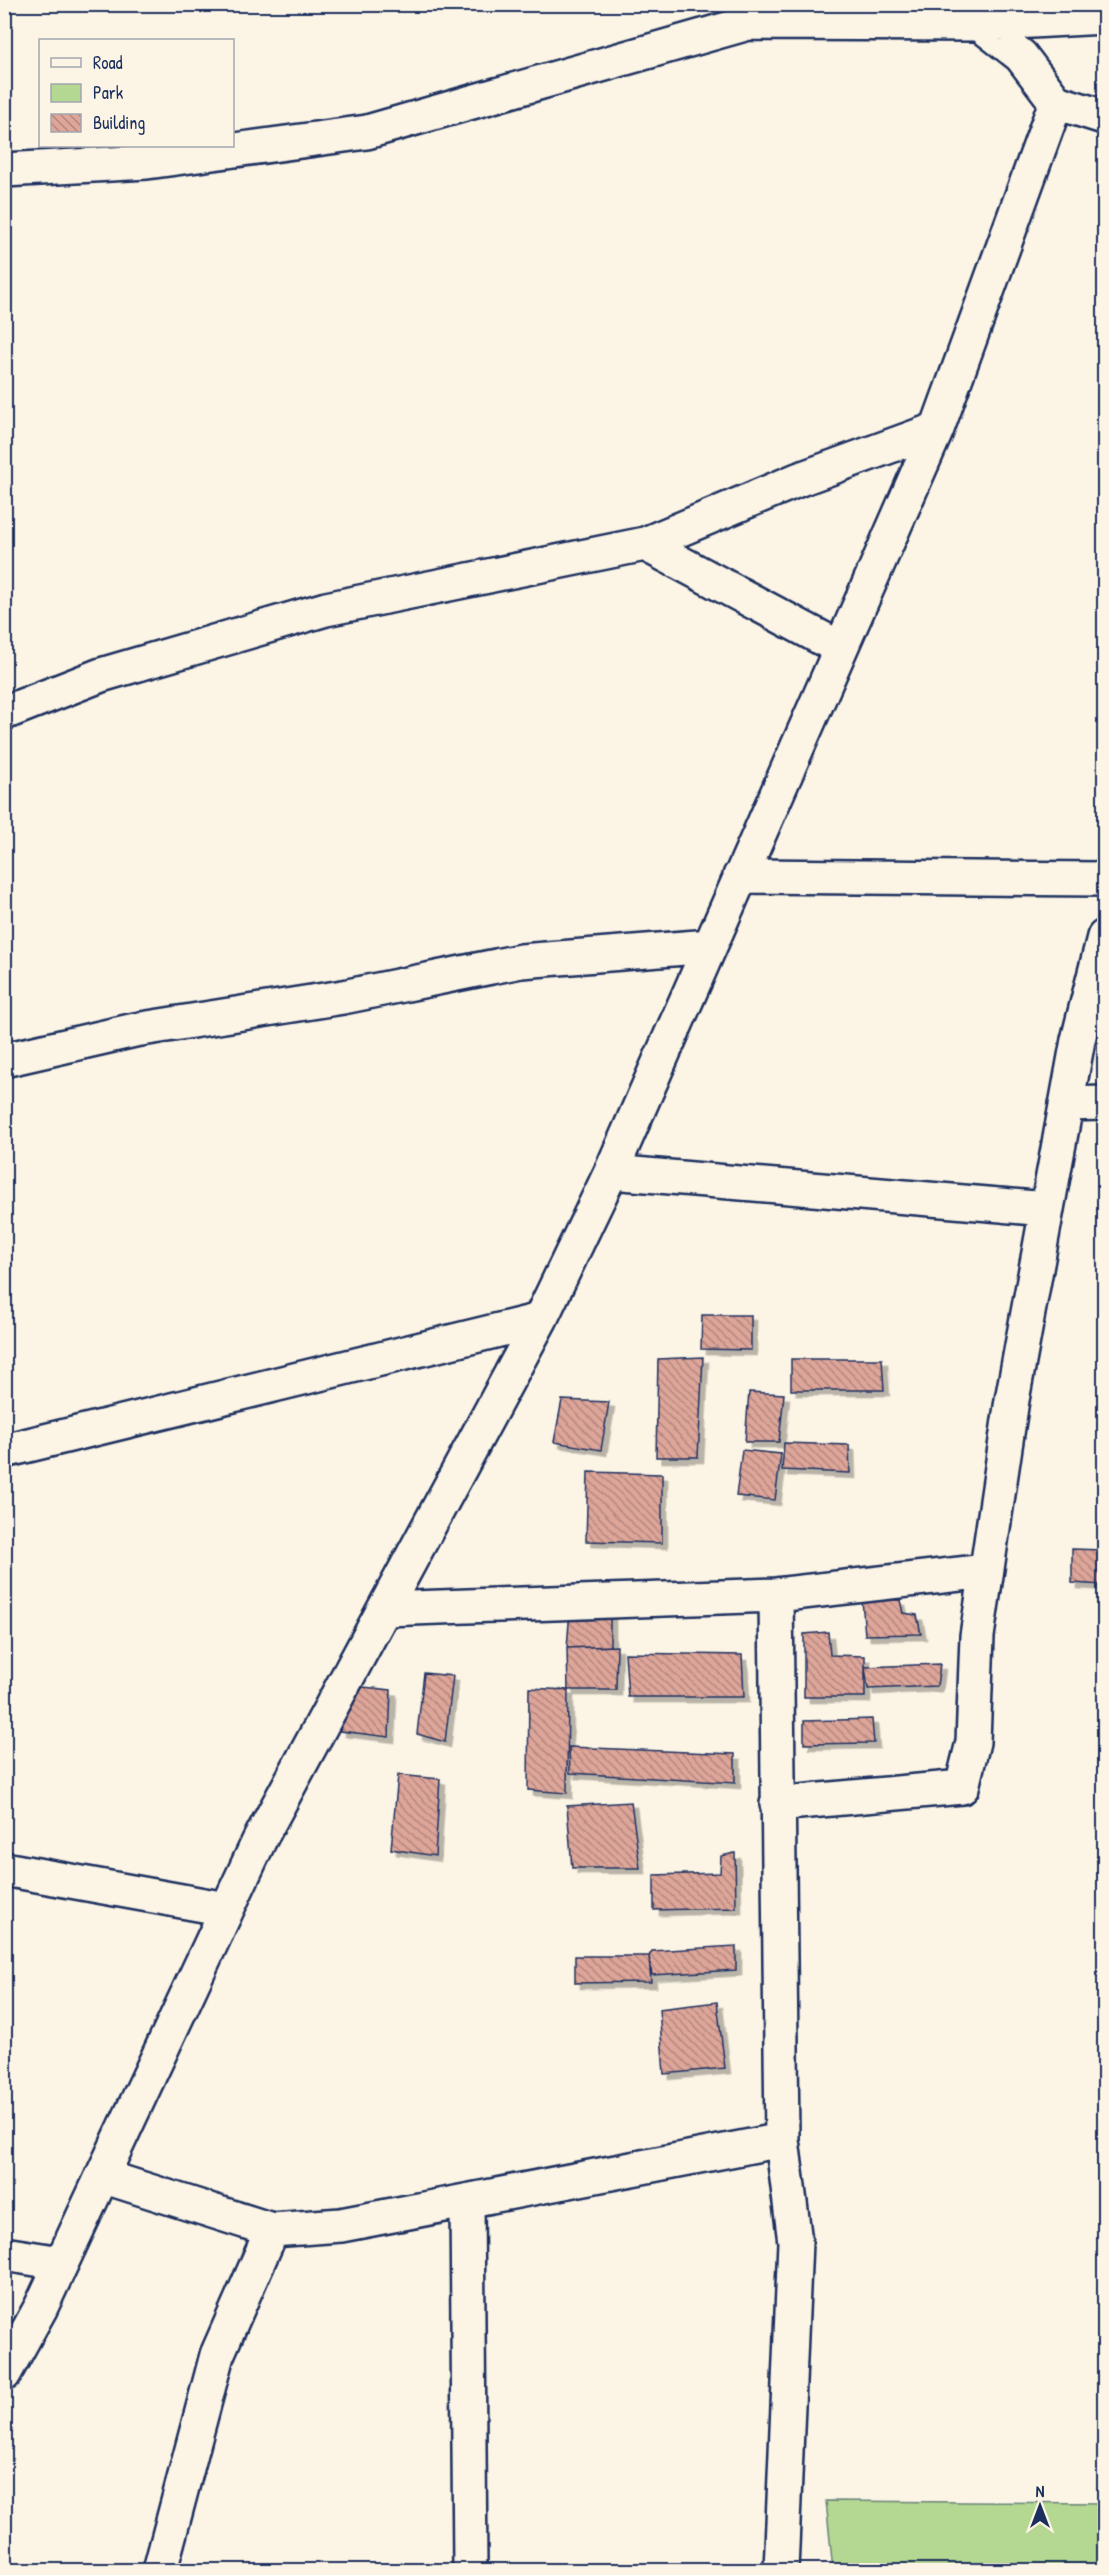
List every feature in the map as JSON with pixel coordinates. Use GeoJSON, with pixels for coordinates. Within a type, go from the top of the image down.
{"type":"FeatureCollection","features":[{"type":"Feature","properties":{"kind":"street"},"geometry":{"type":"LineString","coordinates":[[4,170],[147,162],[367,132],[748,23],[980,24],[1104,17]]}},
{"type":"Feature","properties":{"kind":"street"},"geometry":{"type":"LineString","coordinates":[[980,24],[1021,56],[1056,102],[1104,117]]}},
{"type":"Feature","properties":{"kind":"street"},"geometry":{"type":"LineString","coordinates":[[4,2374],[41,2307],[259,1841],[540,1320],[611,1172],[938,429],[1056,102]]}},
{"type":"Feature","properties":{"kind":"street"},"geometry":{"type":"LineString","coordinates":[[4,713],[101,675],[326,609],[645,544],[800,479],[938,429]]}},
{"type":"Feature","properties":{"kind":"street"},"geometry":{"type":"LineString","coordinates":[[645,544],[840,648]]}},
{"type":"Feature","properties":{"kind":"street"},"geometry":{"type":"LineString","coordinates":[[740,876],[1104,879]]}},
{"type":"Feature","properties":{"kind":"street"},"geometry":{"type":"LineString","coordinates":[[777,1804],[962,1787],[973,1742],[977,1636],[1012,1400],[1078,1040],[1104,937]]}},
{"type":"Feature","properties":{"kind":"street"},"geometry":{"type":"LineString","coordinates":[[4,1060],[135,1030],[343,997],[521,961],[710,946]]}},
{"type":"Feature","properties":{"kind":"street"},"geometry":{"type":"LineString","coordinates":[[1066,1104],[1104,1103]]}},
{"type":"Feature","properties":{"kind":"street"},"geometry":{"type":"LineString","coordinates":[[611,1172],[1047,1209]]}},
{"type":"Feature","properties":{"kind":"street"},"geometry":{"type":"LineString","coordinates":[[4,1451],[540,1320]]}},
{"type":"Feature","properties":{"kind":"street"},"geometry":{"type":"LineString","coordinates":[[385,1609],[776,1595],[986,1570]]}},
{"type":"Feature","properties":{"kind":"street"},"geometry":{"type":"LineString","coordinates":[[776,1595],[782,2140],[795,2242],[781,2571]]}},
{"type":"Feature","properties":{"kind":"street"},"geometry":{"type":"LineString","coordinates":[[4,1869],[226,1909]]}},
{"type":"Feature","properties":{"kind":"street"},"geometry":{"type":"LineString","coordinates":[[102,2176],[272,2230],[341,2225],[782,2140]]}},
{"type":"Feature","properties":{"kind":"street"},"geometry":{"type":"LineString","coordinates":[[467,2201],[470,2571]]}},
{"type":"Feature","properties":{"kind":"street"},"geometry":{"type":"LineString","coordinates":[[160,2571],[217,2355],[272,2230]]}},
{"type":"Feature","properties":{"kind":"street"},"geometry":{"type":"LineString","coordinates":[[4,2254],[61,2263]]}},
{"type":"Feature","properties":{"kind":"green space"},"geometry":{"type":"Polygon","coordinates":[[[826,2501],[1104,2503],[1104,2570],[833,2570],[826,2501]]]}},
{"type":"Feature","properties":{"kind":"building"},"geometry":{"type":"Polygon","coordinates":[[[702,1315],[751,1315],[751,1350],[701,1349],[702,1315]]]}},
{"type":"Feature","properties":{"kind":"building"},"geometry":{"type":"Polygon","coordinates":[[[703,1357],[698,1457],[656,1457],[658,1359],[703,1357]]]}},
{"type":"Feature","properties":{"kind":"building"},"geometry":{"type":"Polygon","coordinates":[[[791,1359],[882,1359],[884,1390],[791,1390],[791,1359]]]}},
{"type":"Feature","properties":{"kind":"building"},"geometry":{"type":"Polygon","coordinates":[[[749,1392],[784,1394],[779,1442],[745,1442],[749,1392]]]}},
{"type":"Feature","properties":{"kind":"building"},"geometry":{"type":"Polygon","coordinates":[[[562,1400],[609,1402],[601,1450],[554,1442],[562,1400]]]}},
{"type":"Feature","properties":{"kind":"building"},"geometry":{"type":"Polygon","coordinates":[[[784,1443],[849,1445],[850,1473],[782,1470],[784,1443]]]}},
{"type":"Feature","properties":{"kind":"building"},"geometry":{"type":"Polygon","coordinates":[[[742,1450],[781,1454],[775,1500],[736,1496],[742,1450]]]}},
{"type":"Feature","properties":{"kind":"building"},"geometry":{"type":"Polygon","coordinates":[[[588,1472],[662,1474],[662,1543],[586,1541],[588,1472]]]}},
{"type":"Feature","properties":{"kind":"building"},"geometry":{"type":"Polygon","coordinates":[[[1072,1549],[1104,1550],[1104,1585],[1072,1583],[1072,1549]]]}},
{"type":"Feature","properties":{"kind":"building"},"geometry":{"type":"Polygon","coordinates":[[[862,1600],[900,1600],[903,1613],[917,1615],[921,1634],[865,1635],[862,1600]]]}},
{"type":"Feature","properties":{"kind":"building"},"geometry":{"type":"Polygon","coordinates":[[[570,1610],[610,1612],[610,1646],[567,1648],[570,1610]]]}},
{"type":"Feature","properties":{"kind":"building"},"geometry":{"type":"Polygon","coordinates":[[[828,1632],[830,1655],[865,1656],[865,1697],[804,1697],[804,1634],[828,1632]]]}},
{"type":"Feature","properties":{"kind":"building"},"geometry":{"type":"Polygon","coordinates":[[[617,1646],[616,1690],[568,1690],[567,1648],[617,1646]]]}},
{"type":"Feature","properties":{"kind":"building"},"geometry":{"type":"Polygon","coordinates":[[[625,1653],[742,1655],[744,1697],[628,1697],[625,1653]]]}},
{"type":"Feature","properties":{"kind":"building"},"geometry":{"type":"Polygon","coordinates":[[[940,1664],[937,1686],[868,1689],[865,1667],[940,1664]]]}},
{"type":"Feature","properties":{"kind":"building"},"geometry":{"type":"Polygon","coordinates":[[[424,1673],[453,1676],[445,1742],[417,1734],[424,1673]]]}},
{"type":"Feature","properties":{"kind":"building"},"geometry":{"type":"Polygon","coordinates":[[[344,1685],[391,1690],[389,1737],[340,1731],[344,1685]]]}},
{"type":"Feature","properties":{"kind":"building"},"geometry":{"type":"Polygon","coordinates":[[[529,1688],[568,1690],[567,1793],[528,1790],[529,1688]]]}},
{"type":"Feature","properties":{"kind":"building"},"geometry":{"type":"Polygon","coordinates":[[[872,1719],[874,1743],[804,1744],[804,1721],[872,1719]]]}},
{"type":"Feature","properties":{"kind":"building"},"geometry":{"type":"Polygon","coordinates":[[[569,1747],[735,1754],[735,1783],[570,1773],[569,1747]]]}},
{"type":"Feature","properties":{"kind":"building"},"geometry":{"type":"Polygon","coordinates":[[[398,1775],[440,1779],[435,1856],[391,1849],[398,1775]]]}},
{"type":"Feature","properties":{"kind":"building"},"geometry":{"type":"Polygon","coordinates":[[[631,1802],[640,1868],[572,1868],[567,1806],[631,1802]]]}},
{"type":"Feature","properties":{"kind":"building"},"geometry":{"type":"Polygon","coordinates":[[[735,1853],[736,1908],[654,1910],[654,1875],[720,1873],[721,1856],[735,1853]]]}},
{"type":"Feature","properties":{"kind":"building"},"geometry":{"type":"Polygon","coordinates":[[[736,1946],[736,1970],[652,1975],[649,1956],[652,1951],[736,1946]]]}},
{"type":"Feature","properties":{"kind":"building"},"geometry":{"type":"Polygon","coordinates":[[[575,1956],[649,1956],[651,1982],[575,1983],[575,1956]]]}},
{"type":"Feature","properties":{"kind":"building"},"geometry":{"type":"Polygon","coordinates":[[[717,2002],[725,2068],[664,2074],[659,2009],[717,2002]]]}}]}
